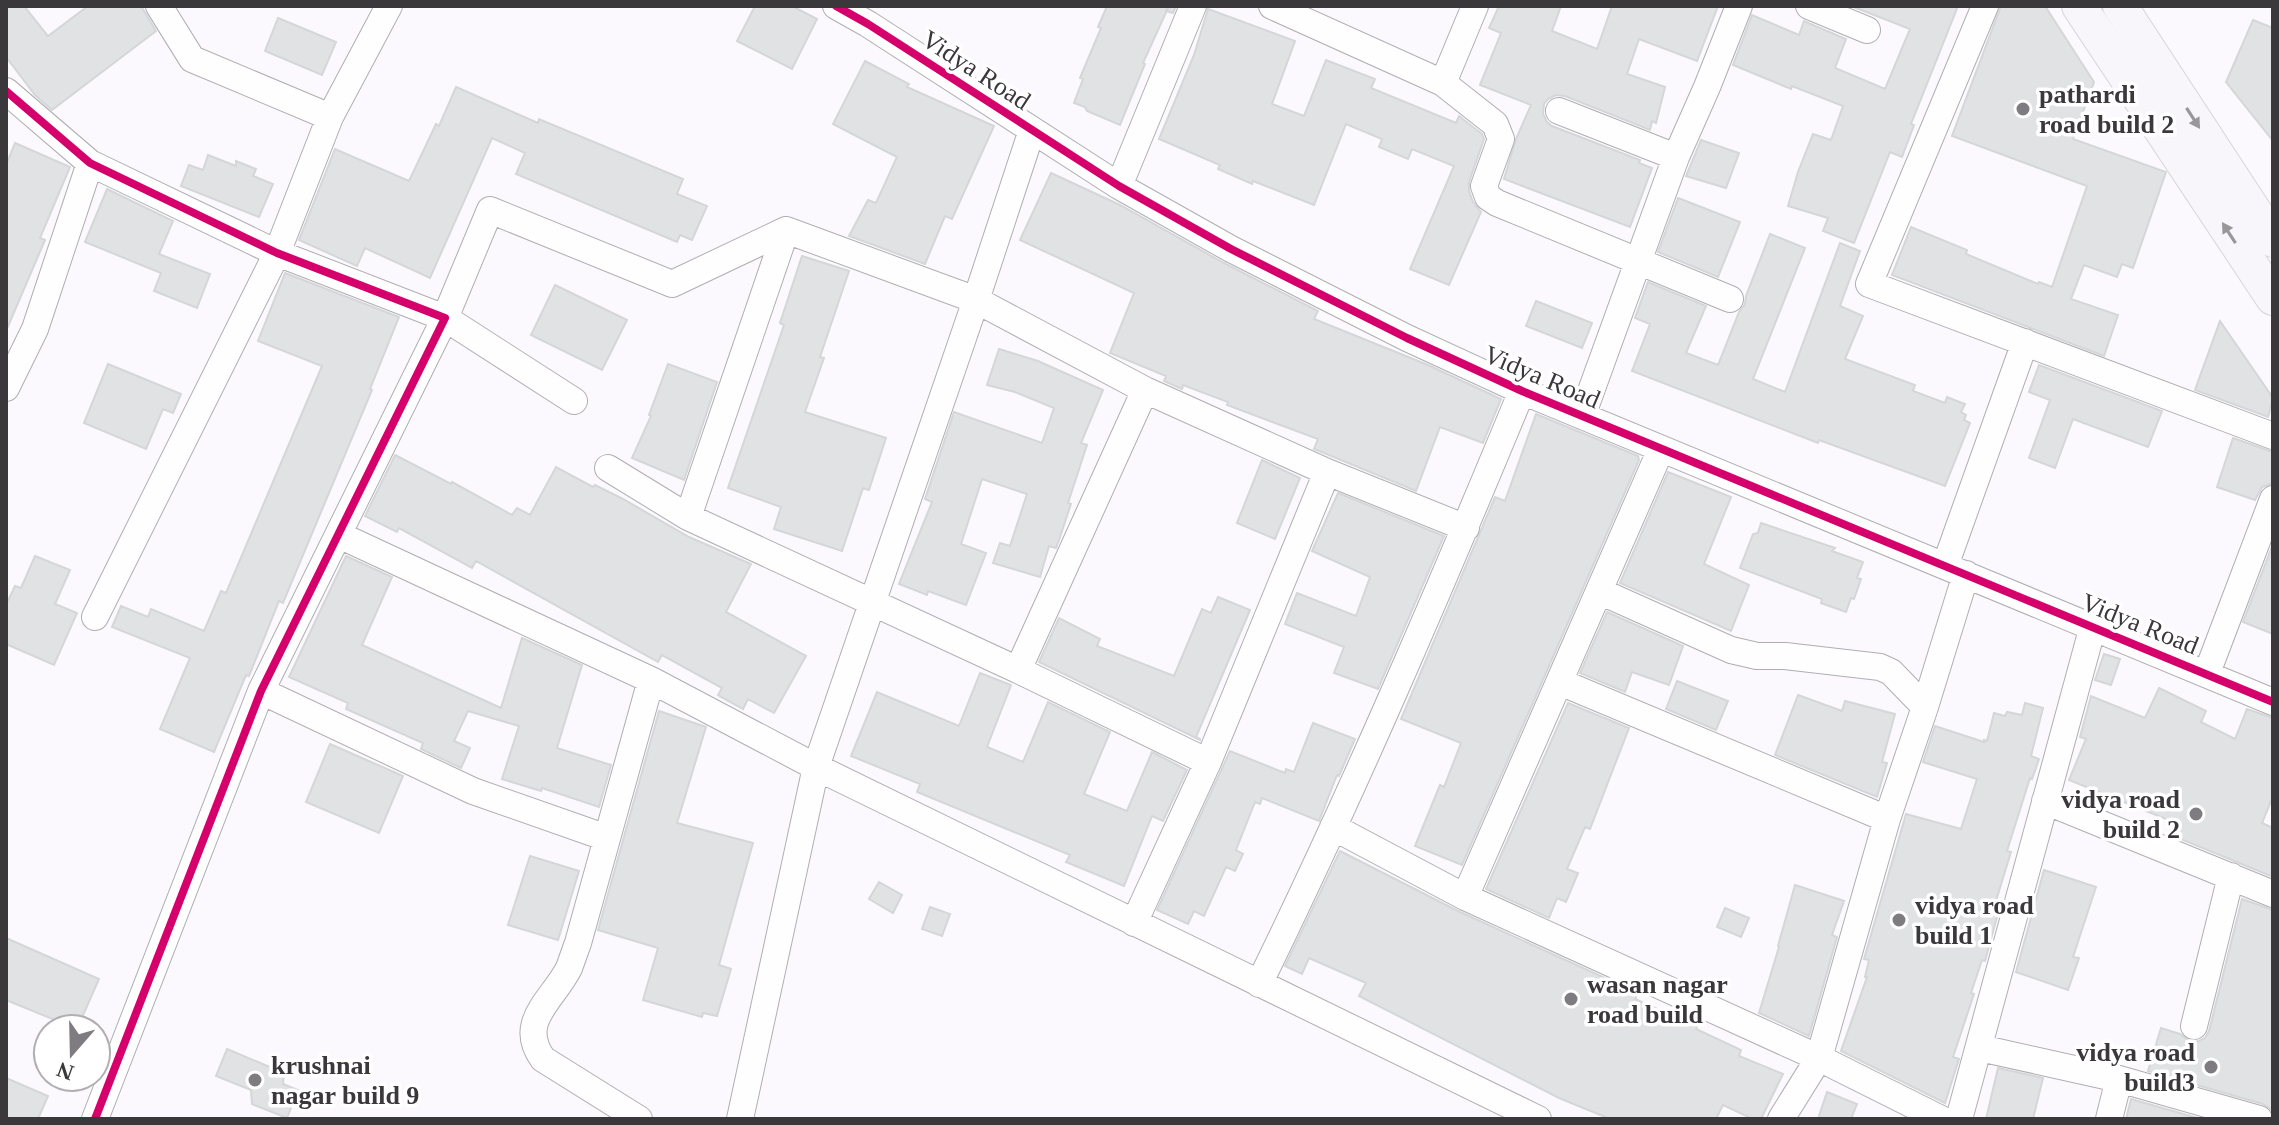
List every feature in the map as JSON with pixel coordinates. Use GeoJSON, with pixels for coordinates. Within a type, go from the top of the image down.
{"type":"FeatureCollection","features":[{"type":"Feature","properties":{"kind":"main road"},"geometry":{"type":"LineString","coordinates":[[2079,6],[2267,273]]}},
{"type":"Feature","properties":{"kind":"main road"},"geometry":{"type":"LineString","coordinates":[[2120,6],[2273,240]]}},
{"type":"Feature","properties":{"kind":"street"},"geometry":{"type":"LineString","coordinates":[[159,6],[192,59],[330,117]]}},
{"type":"Feature","properties":{"kind":"street"},"geometry":{"type":"LineString","coordinates":[[95,617],[277,253],[330,117],[389,6]]}},
{"type":"Feature","properties":{"kind":"street","name":"Vidya Road"},"geometry":{"type":"LineString","coordinates":[[836,6],[872,15],[1032,130],[1119,186],[1231,249],[1407,338],[1522,391],[2273,702]]}},
{"type":"Feature","properties":{"kind":"street"},"geometry":{"type":"LineString","coordinates":[[1119,186],[1193,6]]}},
{"type":"Feature","properties":{"kind":"street"},"geometry":{"type":"LineString","coordinates":[[1272,6],[1443,83],[1495,124],[1501,139],[1484,186],[1488,197],[1497,203],[1730,299]]}},
{"type":"Feature","properties":{"kind":"street"},"geometry":{"type":"LineString","coordinates":[[1443,83],[1475,6]]}},
{"type":"Feature","properties":{"kind":"street"},"geometry":{"type":"LineString","coordinates":[[1582,416],[1676,157],[1739,6]]}},
{"type":"Feature","properties":{"kind":"street"},"geometry":{"type":"LineString","coordinates":[[1809,6],[1867,30]]}},
{"type":"Feature","properties":{"kind":"street"},"geometry":{"type":"LineString","coordinates":[[1985,6],[1869,284],[2273,436]]}},
{"type":"Feature","properties":{"kind":"street"},"geometry":{"type":"LineString","coordinates":[[6,91],[90,163],[277,253],[445,318],[574,401]]}},
{"type":"Feature","properties":{"kind":"street"},"geometry":{"type":"LineString","coordinates":[[1559,111],[1676,157]]}},
{"type":"Feature","properties":{"kind":"street"},"geometry":{"type":"LineString","coordinates":[[740,1119],[816,767],[1032,130]]}},
{"type":"Feature","properties":{"kind":"street"},"geometry":{"type":"LineString","coordinates":[[6,388],[14,356],[35,329],[90,163]]}},
{"type":"Feature","properties":{"kind":"street"},"geometry":{"type":"LineString","coordinates":[[95,1119],[261,691],[445,318],[490,210],[672,284],[786,230],[976,300],[1145,390],[1327,472],[1466,528]]}},
{"type":"Feature","properties":{"kind":"street"},"geometry":{"type":"LineString","coordinates":[[688,517],[786,230]]}},
{"type":"Feature","properties":{"kind":"street"},"geometry":{"type":"LineString","coordinates":[[1781,1119],[1819,1058],[1887,819],[1925,707],[1956,570],[2025,342]]}},
{"type":"Feature","properties":{"kind":"street"},"geometry":{"type":"LineString","coordinates":[[1018,670],[1145,390]]}},
{"type":"Feature","properties":{"kind":"street"},"geometry":{"type":"LineString","coordinates":[[1259,984],[1333,827],[1466,528],[1522,391]]}},
{"type":"Feature","properties":{"kind":"street"},"geometry":{"type":"LineString","coordinates":[[1465,897],[1661,449]]}},
{"type":"Feature","properties":{"kind":"street"},"geometry":{"type":"LineString","coordinates":[[608,468],[688,517],[872,601],[1208,762]]}},
{"type":"Feature","properties":{"kind":"street"},"geometry":{"type":"LineString","coordinates":[[1134,923],[1208,762],[1327,472]]}},
{"type":"Feature","properties":{"kind":"street"},"geometry":{"type":"LineString","coordinates":[[2207,673],[2273,499]]}},
{"type":"Feature","properties":{"kind":"street"},"geometry":{"type":"LineString","coordinates":[[339,535],[651,680],[816,767],[1538,1119]]}},
{"type":"Feature","properties":{"kind":"street"},"geometry":{"type":"LineString","coordinates":[[1599,591],[1731,650],[1757,656],[1785,656],[1880,667],[1891,672],[1925,707]]}},
{"type":"Feature","properties":{"kind":"street"},"geometry":{"type":"LineString","coordinates":[[1959,1119],[2093,626]]}},
{"type":"Feature","properties":{"kind":"street"},"geometry":{"type":"LineString","coordinates":[[639,1119],[543,1059],[533,1045],[533,1030],[538,1015],[568,969],[578,943],[651,680]]}},
{"type":"Feature","properties":{"kind":"street"},"geometry":{"type":"LineString","coordinates":[[1560,682],[1887,819]]}},
{"type":"Feature","properties":{"kind":"street"},"geometry":{"type":"LineString","coordinates":[[261,691],[473,791],[607,838]]}},
{"type":"Feature","properties":{"kind":"street"},"geometry":{"type":"LineString","coordinates":[[2045,801],[2273,894]]}},
{"type":"Feature","properties":{"kind":"street"},"geometry":{"type":"LineString","coordinates":[[1333,827],[1465,897],[1819,1058],[1941,1119]]}},
{"type":"Feature","properties":{"kind":"street"},"geometry":{"type":"LineString","coordinates":[[2194,1026],[2231,876]]}},
{"type":"Feature","properties":{"kind":"street"},"geometry":{"type":"LineString","coordinates":[[1980,1048],[2119,1079],[2259,1119]]}},
{"type":"Feature","properties":{"kind":"street"},"geometry":{"type":"LineString","coordinates":[[2109,1119],[2119,1079]]}},
{"type":"Feature","properties":{"kind":"building"},"geometry":{"type":"Polygon","coordinates":[[[6,6],[24,6],[48,36],[88,6],[141,6],[156,31],[52,110],[35,95],[6,57],[6,6]]]}},
{"type":"Feature","properties":{"kind":"building"},"geometry":{"type":"Polygon","coordinates":[[[755,6],[792,6],[817,19],[792,69],[737,41],[755,6]]]}},
{"type":"Feature","properties":{"kind":"building"},"geometry":{"type":"Polygon","coordinates":[[[1107,6],[1176,6],[1173,13],[1167,11],[1120,125],[1074,103],[1107,6]]]}},
{"type":"Feature","properties":{"kind":"building"},"geometry":{"type":"Polygon","coordinates":[[[1499,6],[1561,6],[1552,31],[1597,49],[1612,6],[1718,6],[1697,61],[1639,39],[1627,74],[1665,87],[1656,123],[1652,121],[1650,130],[1565,96],[1556,95],[1544,104],[1543,114],[1552,126],[1640,160],[1639,163],[1652,168],[1630,227],[1504,179],[1516,139],[1531,105],[1480,85],[1501,33],[1489,28],[1499,6]]]}},
{"type":"Feature","properties":{"kind":"building"},"geometry":{"type":"Polygon","coordinates":[[[1851,6],[1958,6],[1911,124],[1914,125],[1902,157],[1890,152],[1854,243],[1823,231],[1828,218],[1788,206],[1813,134],[1831,140],[1843,106],[1733,65],[1752,15],[1799,35],[1804,21],[1846,39],[1835,68],[1885,89],[1910,29],[1851,6]]]}},
{"type":"Feature","properties":{"kind":"building"},"geometry":{"type":"Polygon","coordinates":[[[2001,6],[2045,6],[2094,82],[2073,139],[2166,172],[2133,268],[2122,264],[2117,277],[2084,265],[2071,299],[2118,315],[2104,356],[1892,275],[1911,227],[1967,250],[1966,254],[2052,287],[2087,186],[1952,136],[2001,6]]]}},
{"type":"Feature","properties":{"kind":"building"},"geometry":{"type":"Polygon","coordinates":[[[1208,9],[1295,41],[1272,104],[1304,116],[1326,60],[1375,79],[1371,88],[1456,123],[1459,116],[1482,134],[1484,139],[1469,182],[1473,202],[1481,212],[1449,285],[1410,269],[1454,166],[1412,149],[1408,159],[1379,147],[1382,139],[1346,124],[1314,205],[1253,181],[1252,184],[1218,169],[1220,165],[1159,139],[1194,55],[1208,9]]]}},
{"type":"Feature","properties":{"kind":"building"},"geometry":{"type":"Polygon","coordinates":[[[278,18],[336,42],[322,75],[265,51],[278,18]]]}},
{"type":"Feature","properties":{"kind":"building"},"geometry":{"type":"Polygon","coordinates":[[[2253,20],[2273,28],[2273,141],[2226,82],[2253,20]]]}},
{"type":"Feature","properties":{"kind":"building"},"geometry":{"type":"Polygon","coordinates":[[[865,61],[909,84],[907,87],[994,126],[952,219],[945,216],[925,264],[849,236],[868,200],[876,203],[897,157],[833,124],[865,61]]]}},
{"type":"Feature","properties":{"kind":"building"},"geometry":{"type":"Polygon","coordinates":[[[456,87],[538,123],[539,119],[683,179],[677,194],[707,206],[692,240],[680,235],[677,242],[516,174],[525,153],[492,138],[430,278],[365,248],[357,266],[299,240],[335,149],[409,181],[456,87]]]}},
{"type":"Feature","properties":{"kind":"building"},"geometry":{"type":"Polygon","coordinates":[[[1701,140],[1739,153],[1726,188],[1686,176],[1701,140]]]}},
{"type":"Feature","properties":{"kind":"building"},"geometry":{"type":"Polygon","coordinates":[[[15,143],[70,167],[40,238],[45,240],[6,331],[6,165],[15,143]]]}},
{"type":"Feature","properties":{"kind":"building"},"geometry":{"type":"Polygon","coordinates":[[[208,155],[236,166],[236,161],[256,169],[253,176],[273,184],[259,217],[181,186],[189,165],[203,170],[208,155]]]}},
{"type":"Feature","properties":{"kind":"building"},"geometry":{"type":"Polygon","coordinates":[[[1051,173],[1120,205],[1318,311],[1314,319],[1428,365],[1501,399],[1483,443],[1440,427],[1416,491],[1314,449],[1318,439],[1183,385],[1182,389],[1164,381],[1166,376],[1110,353],[1134,293],[1020,240],[1051,173]]]}},
{"type":"Feature","properties":{"kind":"building"},"geometry":{"type":"Polygon","coordinates":[[[107,189],[173,221],[159,254],[210,274],[197,308],[154,291],[161,273],[85,242],[107,189]]]}},
{"type":"Feature","properties":{"kind":"building"},"geometry":{"type":"Polygon","coordinates":[[[1678,198],[1740,222],[1718,277],[1658,252],[1678,198]]]}},
{"type":"Feature","properties":{"kind":"building"},"geometry":{"type":"Polygon","coordinates":[[[1770,234],[1805,248],[1753,379],[1785,392],[1840,243],[1860,251],[1840,306],[1863,316],[1845,359],[1915,385],[1913,391],[1945,403],[1947,397],[1965,404],[1961,412],[1966,415],[1964,420],[1970,423],[1945,486],[1819,440],[1818,443],[1632,371],[1650,324],[1635,318],[1648,282],[1706,306],[1686,353],[1718,365],[1745,304],[1770,234]]]}},
{"type":"Feature","properties":{"kind":"building"},"geometry":{"type":"Polygon","coordinates":[[[802,256],[849,271],[805,412],[886,438],[869,490],[863,488],[842,551],[774,529],[781,507],[728,488],[784,325],[780,323],[802,256]]]}},
{"type":"Feature","properties":{"kind":"building"},"geometry":{"type":"Polygon","coordinates":[[[285,273],[399,317],[372,390],[283,603],[279,601],[214,752],[160,729],[190,658],[112,627],[121,606],[148,617],[151,609],[204,631],[221,591],[226,593],[322,366],[258,341],[285,273]]]}},
{"type":"Feature","properties":{"kind":"building"},"geometry":{"type":"Polygon","coordinates":[[[555,285],[627,320],[602,370],[531,335],[555,285]]]}},
{"type":"Feature","properties":{"kind":"building"},"geometry":{"type":"Polygon","coordinates":[[[1536,301],[1592,323],[1582,348],[1526,326],[1536,301]]]}},
{"type":"Feature","properties":{"kind":"building"},"geometry":{"type":"Polygon","coordinates":[[[2220,321],[2273,398],[2268,417],[2195,390],[2220,321]]]}},
{"type":"Feature","properties":{"kind":"building"},"geometry":{"type":"Polygon","coordinates":[[[999,349],[1038,361],[1103,390],[1081,443],[1087,445],[1059,540],[1056,548],[1049,546],[1040,577],[993,563],[1000,543],[1010,546],[1027,494],[982,479],[961,544],[986,553],[966,605],[899,584],[932,502],[925,499],[954,412],[1042,443],[1054,408],[1015,392],[987,385],[999,349]]]}},
{"type":"Feature","properties":{"kind":"building"},"geometry":{"type":"Polygon","coordinates":[[[108,364],[181,394],[173,413],[163,409],[146,449],[84,423],[108,364]]]}},
{"type":"Feature","properties":{"kind":"building"},"geometry":{"type":"Polygon","coordinates":[[[668,364],[717,382],[684,480],[632,458],[651,416],[668,364]]]}},
{"type":"Feature","properties":{"kind":"building"},"geometry":{"type":"Polygon","coordinates":[[[2039,365],[2162,411],[2148,447],[2073,419],[2055,468],[2029,458],[2050,400],[2029,392],[2039,365]]]}},
{"type":"Feature","properties":{"kind":"building"},"geometry":{"type":"Polygon","coordinates":[[[1536,414],[1638,456],[1639,460],[1462,865],[1415,846],[1440,785],[1444,787],[1461,743],[1401,719],[1495,497],[1505,501],[1536,414]]]}},
{"type":"Feature","properties":{"kind":"building"},"geometry":{"type":"Polygon","coordinates":[[[2233,438],[2273,452],[2273,483],[2262,487],[2255,500],[2217,487],[2233,438]]]}},
{"type":"Feature","properties":{"kind":"building"},"geometry":{"type":"Polygon","coordinates":[[[395,455],[512,515],[517,508],[530,515],[556,467],[623,499],[689,537],[751,564],[726,612],[806,656],[774,713],[748,699],[743,709],[718,695],[722,688],[662,655],[658,662],[476,561],[472,568],[399,528],[397,532],[365,516],[395,455]]]}},
{"type":"Feature","properties":{"kind":"building"},"geometry":{"type":"Polygon","coordinates":[[[1262,460],[1300,478],[1275,539],[1237,523],[1262,460]]]}},
{"type":"Feature","properties":{"kind":"building"},"geometry":{"type":"Polygon","coordinates":[[[1668,472],[1731,497],[1704,564],[1749,585],[1731,631],[1620,583],[1668,472]]]}},
{"type":"Feature","properties":{"kind":"building"},"geometry":{"type":"Polygon","coordinates":[[[1338,493],[1444,536],[1378,689],[1334,673],[1344,647],[1285,624],[1297,593],[1356,616],[1370,577],[1312,551],[1338,493]]]}},
{"type":"Feature","properties":{"kind":"building"},"geometry":{"type":"Polygon","coordinates":[[[1761,523],[1835,548],[1832,551],[1863,562],[1857,578],[1861,579],[1846,612],[1821,603],[1822,599],[1740,568],[1753,534],[1758,533],[1761,523]]]}},
{"type":"Feature","properties":{"kind":"building"},"geometry":{"type":"Polygon","coordinates":[[[2273,544],[2273,634],[2243,622],[2273,544]]]}},
{"type":"Feature","properties":{"kind":"building"},"geometry":{"type":"Polygon","coordinates":[[[35,556],[70,570],[55,604],[77,613],[54,665],[6,644],[6,605],[15,586],[21,588],[35,556]]]}},
{"type":"Feature","properties":{"kind":"building"},"geometry":{"type":"Polygon","coordinates":[[[346,556],[392,577],[362,645],[501,708],[522,638],[582,665],[557,748],[611,765],[599,807],[542,788],[541,791],[502,779],[519,726],[468,711],[454,741],[470,748],[461,768],[421,749],[423,743],[346,709],[348,703],[289,677],[346,556]]]}},
{"type":"Feature","properties":{"kind":"building"},"geometry":{"type":"Polygon","coordinates":[[[1218,597],[1250,610],[1196,737],[1200,740],[1039,662],[1059,618],[1100,639],[1097,646],[1174,676],[1202,609],[1211,613],[1218,597]]]}},
{"type":"Feature","properties":{"kind":"building"},"geometry":{"type":"Polygon","coordinates":[[[1607,612],[1683,646],[1669,685],[1632,672],[1625,692],[1580,673],[1607,612]]]}},
{"type":"Feature","properties":{"kind":"building"},"geometry":{"type":"Polygon","coordinates":[[[2104,654],[2120,659],[2111,685],[2095,680],[2104,654]]]}},
{"type":"Feature","properties":{"kind":"building"},"geometry":{"type":"Polygon","coordinates":[[[980,673],[1011,685],[987,747],[1023,762],[1048,702],[1110,732],[1084,794],[1127,811],[1152,752],[1187,770],[1163,821],[1152,816],[1124,886],[1066,862],[1070,855],[917,792],[920,784],[851,756],[877,692],[959,726],[980,673]]]}},
{"type":"Feature","properties":{"kind":"building"},"geometry":{"type":"Polygon","coordinates":[[[1677,681],[1728,701],[1716,730],[1666,709],[1677,681]]]}},
{"type":"Feature","properties":{"kind":"building"},"geometry":{"type":"Polygon","coordinates":[[[2159,688],[2206,711],[2201,722],[2235,739],[2247,709],[2273,718],[2273,796],[2262,823],[2273,828],[2273,877],[2171,835],[2176,823],[2069,780],[2086,739],[2080,737],[2091,696],[2145,718],[2159,688]]]}},
{"type":"Feature","properties":{"kind":"building"},"geometry":{"type":"Polygon","coordinates":[[[1798,695],[1842,711],[1845,701],[1895,714],[1882,762],[1887,763],[1877,797],[1775,755],[1798,695]]]}},
{"type":"Feature","properties":{"kind":"building"},"geometry":{"type":"Polygon","coordinates":[[[1568,703],[1629,728],[1590,829],[1585,827],[1567,869],[1578,873],[1566,902],[1557,898],[1549,918],[1486,889],[1568,703]]]}},
{"type":"Feature","properties":{"kind":"building"},"geometry":{"type":"Polygon","coordinates":[[[2025,703],[2043,708],[2031,756],[2039,759],[2007,851],[2011,852],[1995,904],[2000,906],[1953,1057],[1959,1059],[1945,1103],[1841,1051],[1867,977],[1869,960],[1864,959],[1906,814],[1961,829],[1977,779],[1923,762],[1935,726],[1984,742],[1987,741],[1994,713],[2022,715],[2025,703]]]}},
{"type":"Feature","properties":{"kind":"building"},"geometry":{"type":"Polygon","coordinates":[[[659,711],[706,727],[677,823],[753,843],[719,965],[731,969],[717,1016],[703,1013],[702,1017],[643,1000],[658,948],[598,930],[659,711]]]}},
{"type":"Feature","properties":{"kind":"building"},"geometry":{"type":"Polygon","coordinates":[[[1313,723],[1355,739],[1319,821],[1262,798],[1260,804],[1255,802],[1236,850],[1243,854],[1235,871],[1226,867],[1204,916],[1194,911],[1188,924],[1157,910],[1230,751],[1285,773],[1286,769],[1294,772],[1313,723]]]}},
{"type":"Feature","properties":{"kind":"building"},"geometry":{"type":"Polygon","coordinates":[[[330,744],[403,776],[379,833],[306,802],[330,744]]]}},
{"type":"Feature","properties":{"kind":"building"},"geometry":{"type":"Polygon","coordinates":[[[1340,851],[1458,911],[1638,993],[1635,999],[1741,1050],[1739,1056],[1783,1074],[1761,1119],[1753,1119],[1723,1105],[1716,1119],[1610,1119],[1559,1098],[1359,996],[1366,983],[1309,958],[1302,974],[1285,966],[1340,851]]]}},
{"type":"Feature","properties":{"kind":"building"},"geometry":{"type":"Polygon","coordinates":[[[530,856],[579,871],[558,940],[508,925],[530,856]]]}},
{"type":"Feature","properties":{"kind":"building"},"geometry":{"type":"Polygon","coordinates":[[[2044,870],[2096,887],[2073,957],[2079,958],[2068,990],[2016,972],[2044,870]]]}},
{"type":"Feature","properties":{"kind":"building"},"geometry":{"type":"Polygon","coordinates":[[[879,882],[902,895],[893,913],[869,899],[879,882]]]}},
{"type":"Feature","properties":{"kind":"building"},"geometry":{"type":"Polygon","coordinates":[[[1795,885],[1844,901],[1832,935],[1837,937],[1809,1036],[1759,1013],[1795,885]]]}},
{"type":"Feature","properties":{"kind":"building"},"geometry":{"type":"Polygon","coordinates":[[[2242,899],[2273,910],[2272,1110],[2263,1104],[2148,1071],[2161,1028],[2180,1034],[2191,1042],[2205,1038],[2209,1031],[2242,899]]]}},
{"type":"Feature","properties":{"kind":"building"},"geometry":{"type":"Polygon","coordinates":[[[930,907],[950,914],[942,936],[922,929],[930,907]]]}},
{"type":"Feature","properties":{"kind":"building","name":"wasan nagar road build"},"geometry":{"type":"Polygon","coordinates":[[[1725,908],[1749,918],[1741,937],[1717,927],[1725,908]]]}},
{"type":"Feature","properties":{"kind":"building"},"geometry":{"type":"Polygon","coordinates":[[[6,938],[99,979],[84,1013],[38,1013],[6,1000],[6,938]]]}},
{"type":"Feature","properties":{"kind":"building","name":"krushnai nagar build 9"},"geometry":{"type":"Polygon","coordinates":[[[227,1049],[284,1073],[283,1084],[298,1090],[287,1118],[252,1104],[251,1090],[216,1076],[227,1049]]]}},
{"type":"Feature","properties":{"kind":"building"},"geometry":{"type":"Polygon","coordinates":[[[1998,1068],[2043,1078],[2033,1119],[1986,1119],[1998,1068]]]}},
{"type":"Feature","properties":{"kind":"building"},"geometry":{"type":"Polygon","coordinates":[[[6,1078],[32,1089],[32,1093],[48,1096],[38,1119],[6,1119],[6,1078]]]}},
{"type":"Feature","properties":{"kind":"building"},"geometry":{"type":"Polygon","coordinates":[[[1827,1092],[1857,1104],[1851,1119],[1818,1119],[1827,1092]]]}},
{"type":"Feature","properties":{"kind":"building"},"geometry":{"type":"Polygon","coordinates":[[[2131,1099],[2201,1119],[2126,1119],[2131,1099]]]}},
{"type":"Feature","properties":{"kind":"cycle path"},"geometry":{"type":"LineString","coordinates":[[836,6],[1119,186],[1231,249],[1407,338],[1522,391],[2273,702]]}},
{"type":"Feature","properties":{"kind":"cycle path"},"geometry":{"type":"LineString","coordinates":[[6,91],[90,163],[277,253],[445,318],[261,691],[95,1119]]}},
{"type":"Feature","properties":{"kind":"place","name":"pathardi road build 2"},"geometry":{"type":"Point","coordinates":[2023,109]}},
{"type":"Feature","properties":{"kind":"place","name":"vidya road build 2"},"geometry":{"type":"Point","coordinates":[2196,814]}},
{"type":"Feature","properties":{"kind":"place","name":"vidya road build 1"},"geometry":{"type":"Point","coordinates":[1899,920]}},
{"type":"Feature","properties":{"kind":"place","name":"wasan nagar road build"},"geometry":{"type":"Point","coordinates":[1571,999]}},
{"type":"Feature","properties":{"kind":"place","name":"vidya road build3"},"geometry":{"type":"Point","coordinates":[2211,1067]}},
{"type":"Feature","properties":{"kind":"place","name":"krushnai nagar build 9"},"geometry":{"type":"Point","coordinates":[255,1080]}}]}
